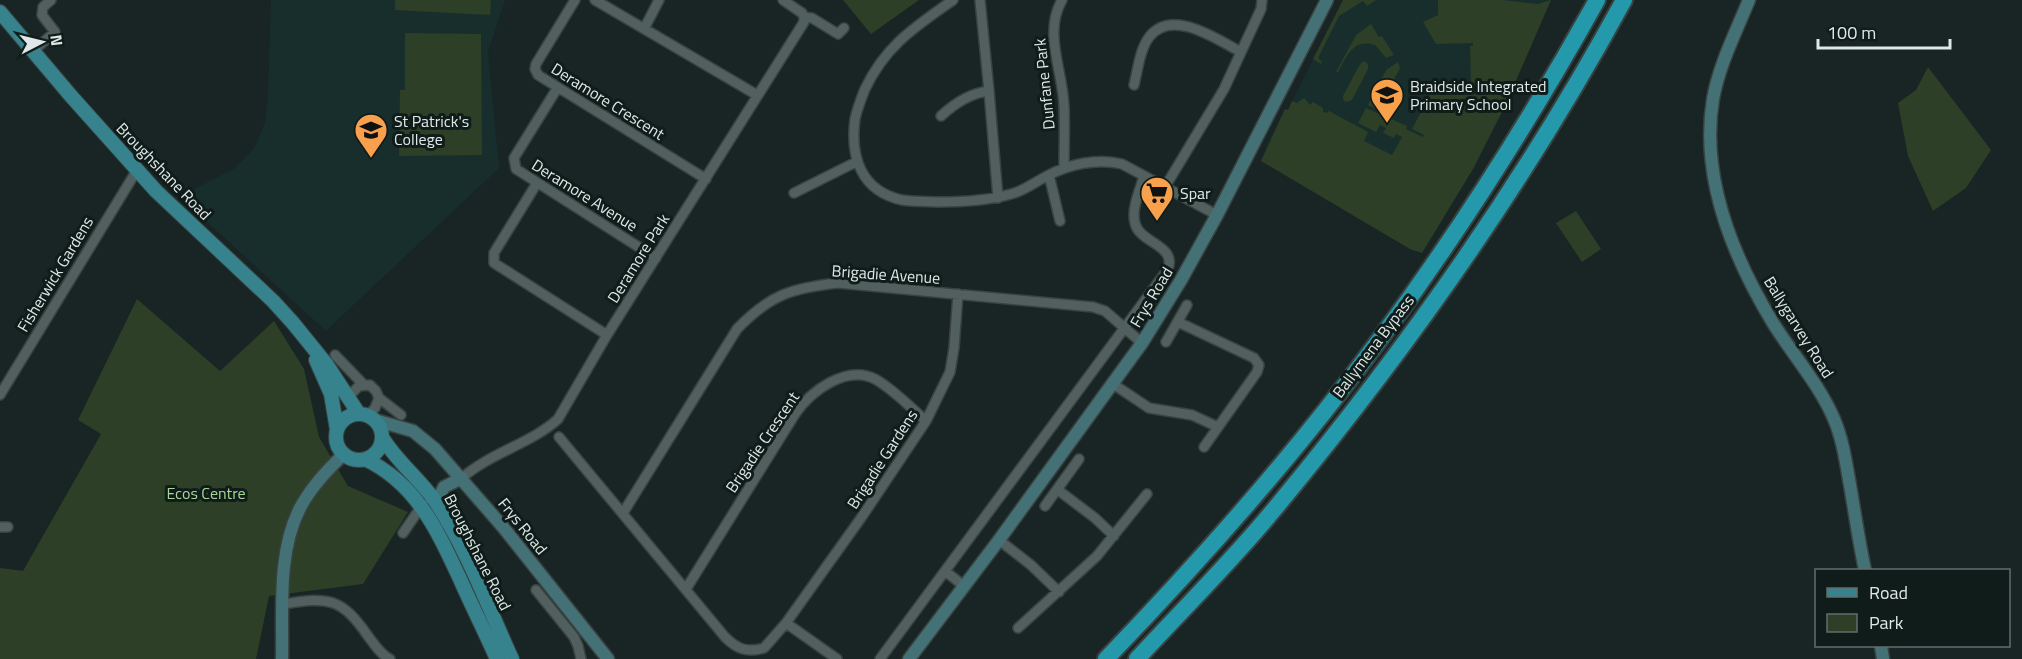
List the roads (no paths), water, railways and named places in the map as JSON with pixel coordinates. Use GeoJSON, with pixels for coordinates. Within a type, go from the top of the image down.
{"type":"FeatureCollection","features":[{"type":"Feature","properties":{"kind":"highway","name":"Ballymena Bypass"},"geometry":{"type":"LineString","coordinates":[[1106,659],[1238,517],[1324,412],[1394,320],[1479,198],[1565,58],[1597,0]]}},
{"type":"Feature","properties":{"kind":"highway","name":"Ballymena Bypass"},"geometry":{"type":"LineString","coordinates":[[1137,659],[1271,513],[1390,365],[1525,170],[1588,66],[1624,0]]}},
{"type":"Feature","properties":{"kind":"main road","name":"Broughshane Road"},"geometry":{"type":"LineString","coordinates":[[0,12],[137,170],[280,308],[327,365],[347,398],[373,424],[458,543],[512,659]]}},
{"type":"Feature","properties":{"kind":"main road"},"geometry":{"type":"LineString","coordinates":[[311,347],[331,394],[337,443],[344,454],[354,459],[365,459],[377,451],[373,424],[345,418],[337,430]]}},
{"type":"Feature","properties":{"kind":"main road","name":"Broughshane Road"},"geometry":{"type":"LineString","coordinates":[[365,459],[392,474],[429,502],[446,549],[497,659]]}},
{"type":"Feature","properties":{"kind":"street"},"geometry":{"type":"LineString","coordinates":[[33,51],[56,32],[42,15],[43,7],[51,0]]}},
{"type":"Feature","properties":{"kind":"street","name":"Deramore Crescent"},"geometry":{"type":"LineString","coordinates":[[575,0],[535,67],[539,76],[706,179]]}},
{"type":"Feature","properties":{"kind":"street"},"geometry":{"type":"LineString","coordinates":[[595,0],[757,95]]}},
{"type":"Feature","properties":{"kind":"street"},"geometry":{"type":"LineString","coordinates":[[644,29],[659,0]]}},
{"type":"Feature","properties":{"kind":"street"},"geometry":{"type":"LineString","coordinates":[[783,0],[802,13],[804,17],[812,18],[838,34],[844,28]]}},
{"type":"Feature","properties":{"kind":"street"},"geometry":{"type":"LineString","coordinates":[[953,0],[891,49],[877,66],[855,117],[853,140],[856,162],[882,192],[900,199],[962,202],[998,198],[1019,191],[1064,167],[1113,162],[1122,164],[1217,215]]}},
{"type":"Feature","properties":{"kind":"street"},"geometry":{"type":"LineString","coordinates":[[980,0],[998,198]]}},
{"type":"Feature","properties":{"kind":"street","name":"Dunfane Park"},"geometry":{"type":"LineString","coordinates":[[1062,0],[1056,14],[1054,30],[1064,104],[1064,167]]}},
{"type":"Feature","properties":{"kind":"street"},"geometry":{"type":"LineString","coordinates":[[1166,187],[1194,137],[1211,114],[1261,9],[1262,0]]}},
{"type":"Feature","properties":{"kind":"street","name":"Frys Road"},"geometry":{"type":"LineString","coordinates":[[909,659],[999,540],[1142,343],[1217,215],[1327,0]]}},
{"type":"Feature","properties":{"kind":"street","name":"Ballygarvey Road"},"geometry":{"type":"LineString","coordinates":[[1749,0],[1722,68],[1714,98],[1710,143],[1712,170],[1719,203],[1732,240],[1759,298],[1789,347],[1811,377],[1834,419],[1844,450],[1865,569]]}},
{"type":"Feature","properties":{"kind":"street","name":"Deramore Park"},"geometry":{"type":"LineString","coordinates":[[462,478],[476,466],[556,421],[607,335],[804,22],[804,17]]}},
{"type":"Feature","properties":{"kind":"street"},"geometry":{"type":"LineString","coordinates":[[1134,85],[1149,38],[1163,27],[1186,25],[1241,52]]}},
{"type":"Feature","properties":{"kind":"street","name":"Deramore Avenue"},"geometry":{"type":"LineString","coordinates":[[558,87],[514,158],[519,172],[656,258]]}},
{"type":"Feature","properties":{"kind":"street"},"geometry":{"type":"LineString","coordinates":[[940,116],[962,99],[989,91]]}},
{"type":"Feature","properties":{"kind":"street"},"geometry":{"type":"LineString","coordinates":[[794,192],[856,162]]}},
{"type":"Feature","properties":{"kind":"street","name":"Fisherwick Gardens"},"geometry":{"type":"LineString","coordinates":[[0,395],[137,170]]}},
{"type":"Feature","properties":{"kind":"street"},"geometry":{"type":"LineString","coordinates":[[1049,175],[1060,221]]}},
{"type":"Feature","properties":{"kind":"street","name":"Frys Road"},"geometry":{"type":"LineString","coordinates":[[880,659],[1168,269],[1170,262],[1168,254],[1143,236],[1136,226],[1134,211],[1144,176]]}},
{"type":"Feature","properties":{"kind":"street"},"geometry":{"type":"LineString","coordinates":[[537,183],[494,253],[494,263],[607,335]]}},
{"type":"Feature","properties":{"kind":"street","name":"Brigadie Avenue"},"geometry":{"type":"LineString","coordinates":[[623,513],[737,329],[754,311],[778,296],[810,286],[838,283],[1098,308],[1105,311],[1142,343]]}},
{"type":"Feature","properties":{"kind":"street","name":"Brigadie Gardens"},"geometry":{"type":"LineString","coordinates":[[559,437],[722,634],[740,649],[754,651],[764,648],[786,623],[861,518],[926,421],[950,372],[958,294]]}},
{"type":"Feature","properties":{"kind":"street"},"geometry":{"type":"LineString","coordinates":[[1166,342],[1187,305]]}},
{"type":"Feature","properties":{"kind":"street"},"geometry":{"type":"LineString","coordinates":[[1178,322],[1254,358],[1258,363],[1257,372],[1204,447]]}},
{"type":"Feature","properties":{"kind":"street"},"geometry":{"type":"LineString","coordinates":[[335,354],[363,384],[376,391],[379,398],[401,421]]}},
{"type":"Feature","properties":{"kind":"street","name":"Brigadie Crescent"},"geometry":{"type":"LineString","coordinates":[[686,589],[795,414],[808,398],[820,389],[844,378],[860,375],[870,377],[884,385],[926,421]]}},
{"type":"Feature","properties":{"kind":"street"},"geometry":{"type":"LineString","coordinates":[[347,398],[363,384]]}},
{"type":"Feature","properties":{"kind":"street"},"geometry":{"type":"LineString","coordinates":[[1113,384],[1149,408],[1192,415],[1218,427]]}},
{"type":"Feature","properties":{"kind":"street"},"geometry":{"type":"LineString","coordinates":[[373,424],[379,398]]}},
{"type":"Feature","properties":{"kind":"street","name":"Frys Road"},"geometry":{"type":"LineString","coordinates":[[373,424],[401,421],[419,435],[462,478],[608,659]]}},
{"type":"Feature","properties":{"kind":"street"},"geometry":{"type":"LineString","coordinates":[[282,659],[286,553],[291,531],[313,487],[344,454]]}},
{"type":"Feature","properties":{"kind":"street"},"geometry":{"type":"LineString","coordinates":[[1046,506],[1079,459]]}},
{"type":"Feature","properties":{"kind":"street"},"geometry":{"type":"LineString","coordinates":[[403,533],[444,487],[462,478]]}},
{"type":"Feature","properties":{"kind":"street"},"geometry":{"type":"LineString","coordinates":[[1058,490],[1114,536]]}},
{"type":"Feature","properties":{"kind":"street"},"geometry":{"type":"LineString","coordinates":[[1018,628],[1097,556],[1147,494]]}},
{"type":"Feature","properties":{"kind":"street"},"geometry":{"type":"LineString","coordinates":[[999,540],[1031,565],[1059,592]]}},
{"type":"Feature","properties":{"kind":"street"},"geometry":{"type":"LineString","coordinates":[[945,571],[964,586]]}},
{"type":"Feature","properties":{"kind":"street"},"geometry":{"type":"LineString","coordinates":[[536,590],[574,637],[581,659]]}},
{"type":"Feature","properties":{"kind":"street"},"geometry":{"type":"LineString","coordinates":[[284,604],[319,600],[338,604],[351,613],[387,658]]}},
{"type":"Feature","properties":{"kind":"street"},"geometry":{"type":"LineString","coordinates":[[786,623],[837,659]]}},
{"type":"Feature","properties":{"kind":"place","name":"Braidside Integrated Primary School"},"geometry":{"type":"Point","coordinates":[1387,124]}},
{"type":"Feature","properties":{"kind":"place","name":"St Patrick's College"},"geometry":{"type":"Point","coordinates":[371,159]}},
{"type":"Feature","properties":{"kind":"place","name":"Spar"},"geometry":{"type":"Point","coordinates":[1157,222]}},
{"type":"Feature","properties":{"kind":"park label","name":"Ecos Centre"},"geometry":{"type":"Point","coordinates":[206,493]}}]}
